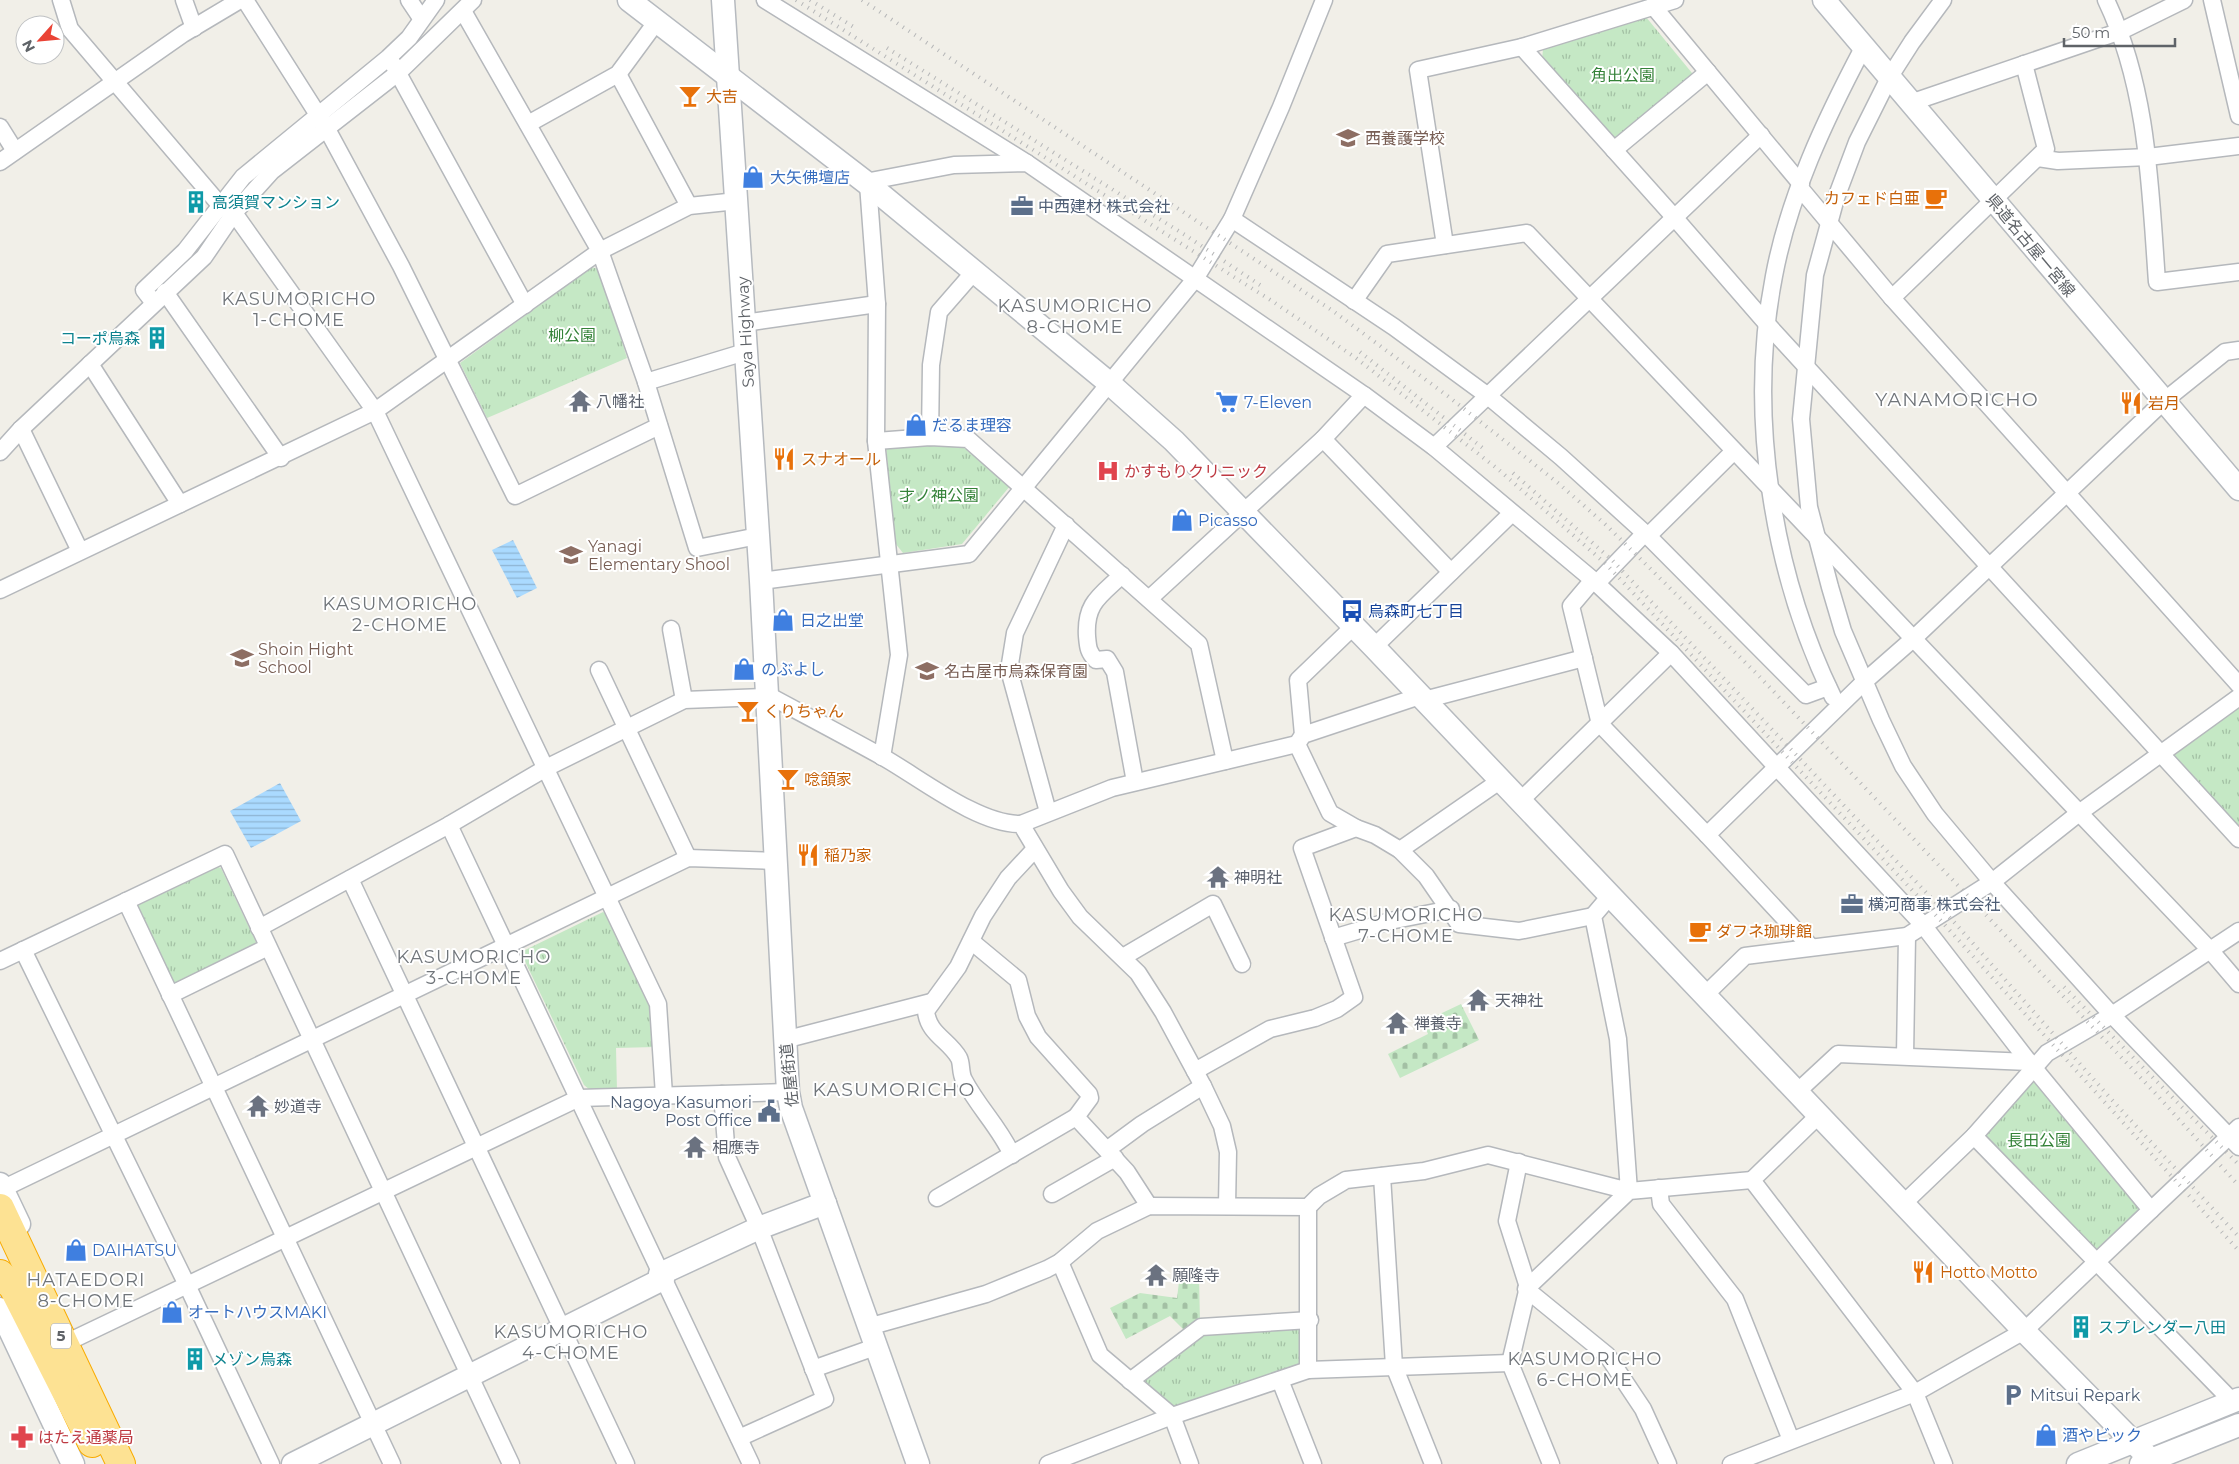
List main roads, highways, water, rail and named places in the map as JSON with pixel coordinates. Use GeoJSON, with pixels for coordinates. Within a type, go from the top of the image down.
{"type":"FeatureCollection","features":[{"type":"Feature","properties":{"kind":"highway","name":"5"},"geometry":{"type":"LineString","coordinates":[[1,1194],[121,1464]]}},
{"type":"Feature","properties":{"kind":"highway"},"geometry":{"type":"LineString","coordinates":[[0,1243],[111,1464]]}},
{"type":"Feature","properties":{"kind":"highway"},"geometry":{"type":"LineString","coordinates":[[0,1274],[13,1287],[102,1464]]}},
{"type":"Feature","properties":{"kind":"highway","name":"5"},"geometry":{"type":"LineString","coordinates":[[0,1284],[86,1464]]}},
{"type":"Feature","properties":{"kind":"water"},"geometry":{"type":"Polygon","coordinates":[[[513,540],[537,588],[517,598],[492,550],[513,540]]]}},
{"type":"Feature","properties":{"kind":"water"},"geometry":{"type":"Polygon","coordinates":[[[280,783],[301,821],[251,848],[230,811],[280,783]]]}},
{"type":"Feature","properties":{"kind":"railway"},"geometry":{"type":"LineString","coordinates":[[796,0],[1272,301],[1356,358],[1499,470],[1606,564],[1943,923],[2239,1251]]}},
{"type":"Feature","properties":{"kind":"railway"},"geometry":{"type":"LineString","coordinates":[[810,0],[857,29]]}},
{"type":"Feature","properties":{"kind":"railway"},"geometry":{"type":"LineString","coordinates":[[862,0],[1333,311],[1449,397],[1558,483],[1606,525],[1756,673],[2157,1095],[2239,1186]]}},
{"type":"Feature","properties":{"kind":"railway"},"geometry":{"type":"LineString","coordinates":[[887,48],[1185,235],[1260,285]]}},
{"type":"Feature","properties":{"kind":"railway"},"geometry":{"type":"LineString","coordinates":[[1360,352],[1484,449]]}},
{"type":"Feature","properties":{"kind":"railway"},"geometry":{"type":"LineString","coordinates":[[1513,473],[1612,560],[1954,922],[2112,1100],[2239,1237]]}},
{"type":"Feature","properties":{"kind":"railway"},"geometry":{"type":"LineString","coordinates":[[2064,987],[2239,1165]]}},
{"type":"Feature","properties":{"kind":"place","name":"大吉"},"geometry":{"type":"Point","coordinates":[690,96]}},
{"type":"Feature","properties":{"kind":"place","name":"西養護学校"},"geometry":{"type":"Point","coordinates":[1348,138]}},
{"type":"Feature","properties":{"kind":"place","name":"大矢佛壇店"},"geometry":{"type":"Point","coordinates":[753,177]}},
{"type":"Feature","properties":{"kind":"place","name":"カフェド白亜"},"geometry":{"type":"Point","coordinates":[1936,198]}},
{"type":"Feature","properties":{"kind":"place","name":"高須賀マンション"},"geometry":{"type":"Point","coordinates":[196,202]}},
{"type":"Feature","properties":{"kind":"place","name":"中西建材 株式会社"},"geometry":{"type":"Point","coordinates":[1022,206]}},
{"type":"Feature","properties":{"kind":"place","name":"コーポ烏森"},"geometry":{"type":"Point","coordinates":[157,338]}},
{"type":"Feature","properties":{"kind":"place","name":"八幡社"},"geometry":{"type":"Point","coordinates":[580,401]}},
{"type":"Feature","properties":{"kind":"place","name":"7-Eleven"},"geometry":{"type":"Point","coordinates":[1227,402]}},
{"type":"Feature","properties":{"kind":"place","name":"岩月"},"geometry":{"type":"Point","coordinates":[2131,403]}},
{"type":"Feature","properties":{"kind":"place","name":"だるま理容"},"geometry":{"type":"Point","coordinates":[916,425]}},
{"type":"Feature","properties":{"kind":"place","name":"スナオール"},"geometry":{"type":"Point","coordinates":[784,459]}},
{"type":"Feature","properties":{"kind":"place","name":"かすもりクリニック"},"geometry":{"type":"Point","coordinates":[1108,471]}},
{"type":"Feature","properties":{"kind":"place","name":"Picasso"},"geometry":{"type":"Point","coordinates":[1182,520]}},
{"type":"Feature","properties":{"kind":"place","name":"Yanagi Elementary Shool"},"geometry":{"type":"Point","coordinates":[571,555]}},
{"type":"Feature","properties":{"kind":"place","name":"烏森町七丁目"},"geometry":{"type":"Point","coordinates":[1352,611]}},
{"type":"Feature","properties":{"kind":"place","name":"日之出堂"},"geometry":{"type":"Point","coordinates":[783,620]}},
{"type":"Feature","properties":{"kind":"place","name":"Shoin Hight School"},"geometry":{"type":"Point","coordinates":[242,658]}},
{"type":"Feature","properties":{"kind":"place","name":"のぶよし"},"geometry":{"type":"Point","coordinates":[744,669]}},
{"type":"Feature","properties":{"kind":"place","name":"名古屋市烏森保育園"},"geometry":{"type":"Point","coordinates":[927,671]}},
{"type":"Feature","properties":{"kind":"place","name":"くりちゃん"},"geometry":{"type":"Point","coordinates":[748,711]}},
{"type":"Feature","properties":{"kind":"place","name":"唸頷家"},"geometry":{"type":"Point","coordinates":[788,779]}},
{"type":"Feature","properties":{"kind":"place","name":"稲乃家"},"geometry":{"type":"Point","coordinates":[808,855]}},
{"type":"Feature","properties":{"kind":"place","name":"神明社"},"geometry":{"type":"Point","coordinates":[1218,877]}},
{"type":"Feature","properties":{"kind":"place","name":"横河商事 株式会社"},"geometry":{"type":"Point","coordinates":[1852,904]}},
{"type":"Feature","properties":{"kind":"place","name":"ダフネ珈琲館"},"geometry":{"type":"Point","coordinates":[1700,931]}},
{"type":"Feature","properties":{"kind":"place","name":"天神社"},"geometry":{"type":"Point","coordinates":[1478,1000]}},
{"type":"Feature","properties":{"kind":"place","name":"禅養寺"},"geometry":{"type":"Point","coordinates":[1397,1023]}},
{"type":"Feature","properties":{"kind":"place","name":"妙道寺"},"geometry":{"type":"Point","coordinates":[258,1106]}},
{"type":"Feature","properties":{"kind":"place","name":"Nagoya Kasumori Post Office"},"geometry":{"type":"Point","coordinates":[769,1111]}},
{"type":"Feature","properties":{"kind":"place","name":"相應寺"},"geometry":{"type":"Point","coordinates":[695,1147]}},
{"type":"Feature","properties":{"kind":"place","name":"DAIHATSU"},"geometry":{"type":"Point","coordinates":[76,1250]}},
{"type":"Feature","properties":{"kind":"place","name":"Hotto Motto"},"geometry":{"type":"Point","coordinates":[1923,1272]}},
{"type":"Feature","properties":{"kind":"place","name":"願隆寺"},"geometry":{"type":"Point","coordinates":[1156,1275]}},
{"type":"Feature","properties":{"kind":"place","name":"オートハウスMAKI"},"geometry":{"type":"Point","coordinates":[172,1312]}},
{"type":"Feature","properties":{"kind":"place","name":"スプレンダー八田"},"geometry":{"type":"Point","coordinates":[2081,1327]}},
{"type":"Feature","properties":{"kind":"place","name":"メゾン烏森"},"geometry":{"type":"Point","coordinates":[195,1359]}},
{"type":"Feature","properties":{"kind":"place","name":"Mitsui Repark"},"geometry":{"type":"Point","coordinates":[2013,1395]}},
{"type":"Feature","properties":{"kind":"place","name":"酒やビック"},"geometry":{"type":"Point","coordinates":[2046,1435]}},
{"type":"Feature","properties":{"kind":"place","name":"はたえ通薬局"},"geometry":{"type":"Point","coordinates":[22,1437]}},
{"type":"Feature","properties":{"kind":"district","name":"KASUMORICHO 1-CHOME"},"geometry":{"type":"Point","coordinates":[299,309]}},
{"type":"Feature","properties":{"kind":"district","name":"KASUMORICHO 8-CHOME"},"geometry":{"type":"Point","coordinates":[1075,316]}},
{"type":"Feature","properties":{"kind":"district","name":"YANAMORICHO"},"geometry":{"type":"Point","coordinates":[1957,399]}},
{"type":"Feature","properties":{"kind":"district","name":"KASUMORICHO 2-CHOME"},"geometry":{"type":"Point","coordinates":[400,614]}},
{"type":"Feature","properties":{"kind":"district","name":"KASUMORICHO 7-CHOME"},"geometry":{"type":"Point","coordinates":[1406,925]}},
{"type":"Feature","properties":{"kind":"district","name":"KASUMORICHO 3-CHOME"},"geometry":{"type":"Point","coordinates":[474,968]}},
{"type":"Feature","properties":{"kind":"district","name":"KASUMORICHO"},"geometry":{"type":"Point","coordinates":[894,1089]}},
{"type":"Feature","properties":{"kind":"district","name":"HATAEDORI 8-CHOME"},"geometry":{"type":"Point","coordinates":[86,1290]}},
{"type":"Feature","properties":{"kind":"district","name":"KASUMORICHO 4-CHOME"},"geometry":{"type":"Point","coordinates":[571,1342]}},
{"type":"Feature","properties":{"kind":"district","name":"KASUMORICHO 6-CHOME"},"geometry":{"type":"Point","coordinates":[1585,1369]}},
{"type":"Feature","properties":{"kind":"park label","name":"角出公園"},"geometry":{"type":"Point","coordinates":[1623,75]}},
{"type":"Feature","properties":{"kind":"park label","name":"柳公園"},"geometry":{"type":"Point","coordinates":[572,335]}},
{"type":"Feature","properties":{"kind":"park label","name":"才ノ神公園"},"geometry":{"type":"Point","coordinates":[939,495]}},
{"type":"Feature","properties":{"kind":"park label","name":"長田公園"},"geometry":{"type":"Point","coordinates":[2039,1140]}}]}
